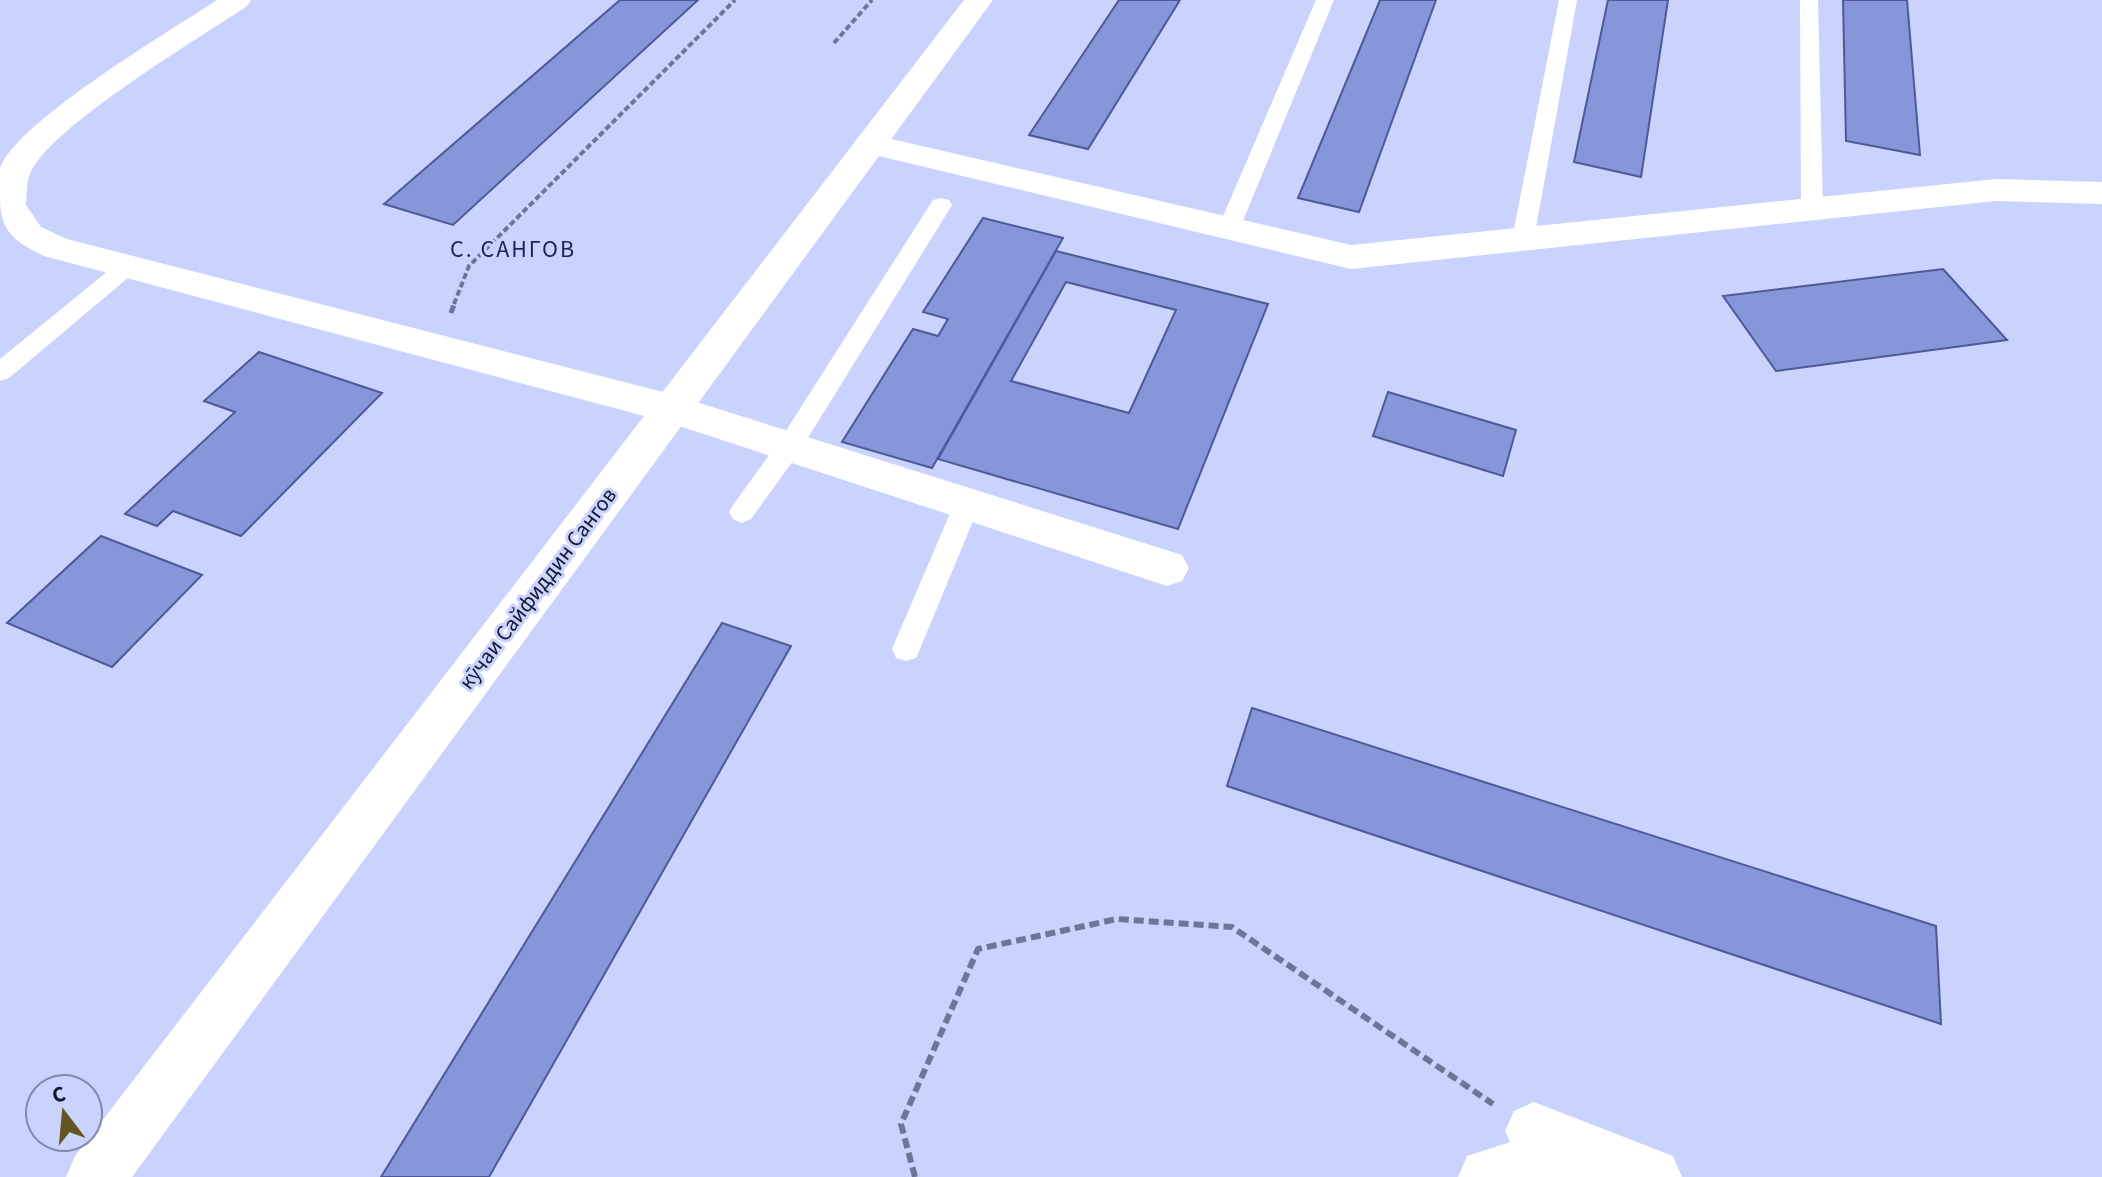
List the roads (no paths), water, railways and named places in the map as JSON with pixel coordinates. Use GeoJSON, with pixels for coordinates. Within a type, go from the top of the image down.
{"type":"FeatureCollection","features":[{"type":"Feature","properties":{"kind":"street"},"geometry":{"type":"LineString","coordinates":[[237,0],[63,117],[13,173],[9,205],[29,235],[56,248],[671,409],[1167,568]]}},
{"type":"Feature","properties":{"kind":"street","name":"кӯчаи Сайфиддин Сангов"},"geometry":{"type":"LineString","coordinates":[[96,1177],[979,0]]}},
{"type":"Feature","properties":{"kind":"street"},"geometry":{"type":"LineString","coordinates":[[870,144],[1351,257],[1996,190],[2102,193]]}},
{"type":"Feature","properties":{"kind":"street"},"geometry":{"type":"LineString","coordinates":[[1534,1131],[1652,1177]]}},
{"type":"Feature","properties":{"kind":"street"},"geometry":{"type":"LineString","coordinates":[[1488,1177],[1590,1153]]}},
{"type":"Feature","properties":{"kind":"lane"},"geometry":{"type":"LineString","coordinates":[[1229,228],[1325,0]]}},
{"type":"Feature","properties":{"kind":"lane"},"geometry":{"type":"LineString","coordinates":[[1523,239],[1568,0]]}},
{"type":"Feature","properties":{"kind":"lane"},"geometry":{"type":"LineString","coordinates":[[1809,0],[1812,209]]}},
{"type":"Feature","properties":{"kind":"lane"},"geometry":{"type":"LineString","coordinates":[[742,512],[789,447],[941,205]]}},
{"type":"Feature","properties":{"kind":"lane"},"geometry":{"type":"LineString","coordinates":[[0,372],[127,267]]}},
{"type":"Feature","properties":{"kind":"lane"},"geometry":{"type":"LineString","coordinates":[[906,649],[967,504]]}},
{"type":"Feature","properties":{"kind":"district","name":"С. САНГОВ"},"geometry":{"type":"Point","coordinates":[513,249]}}]}
